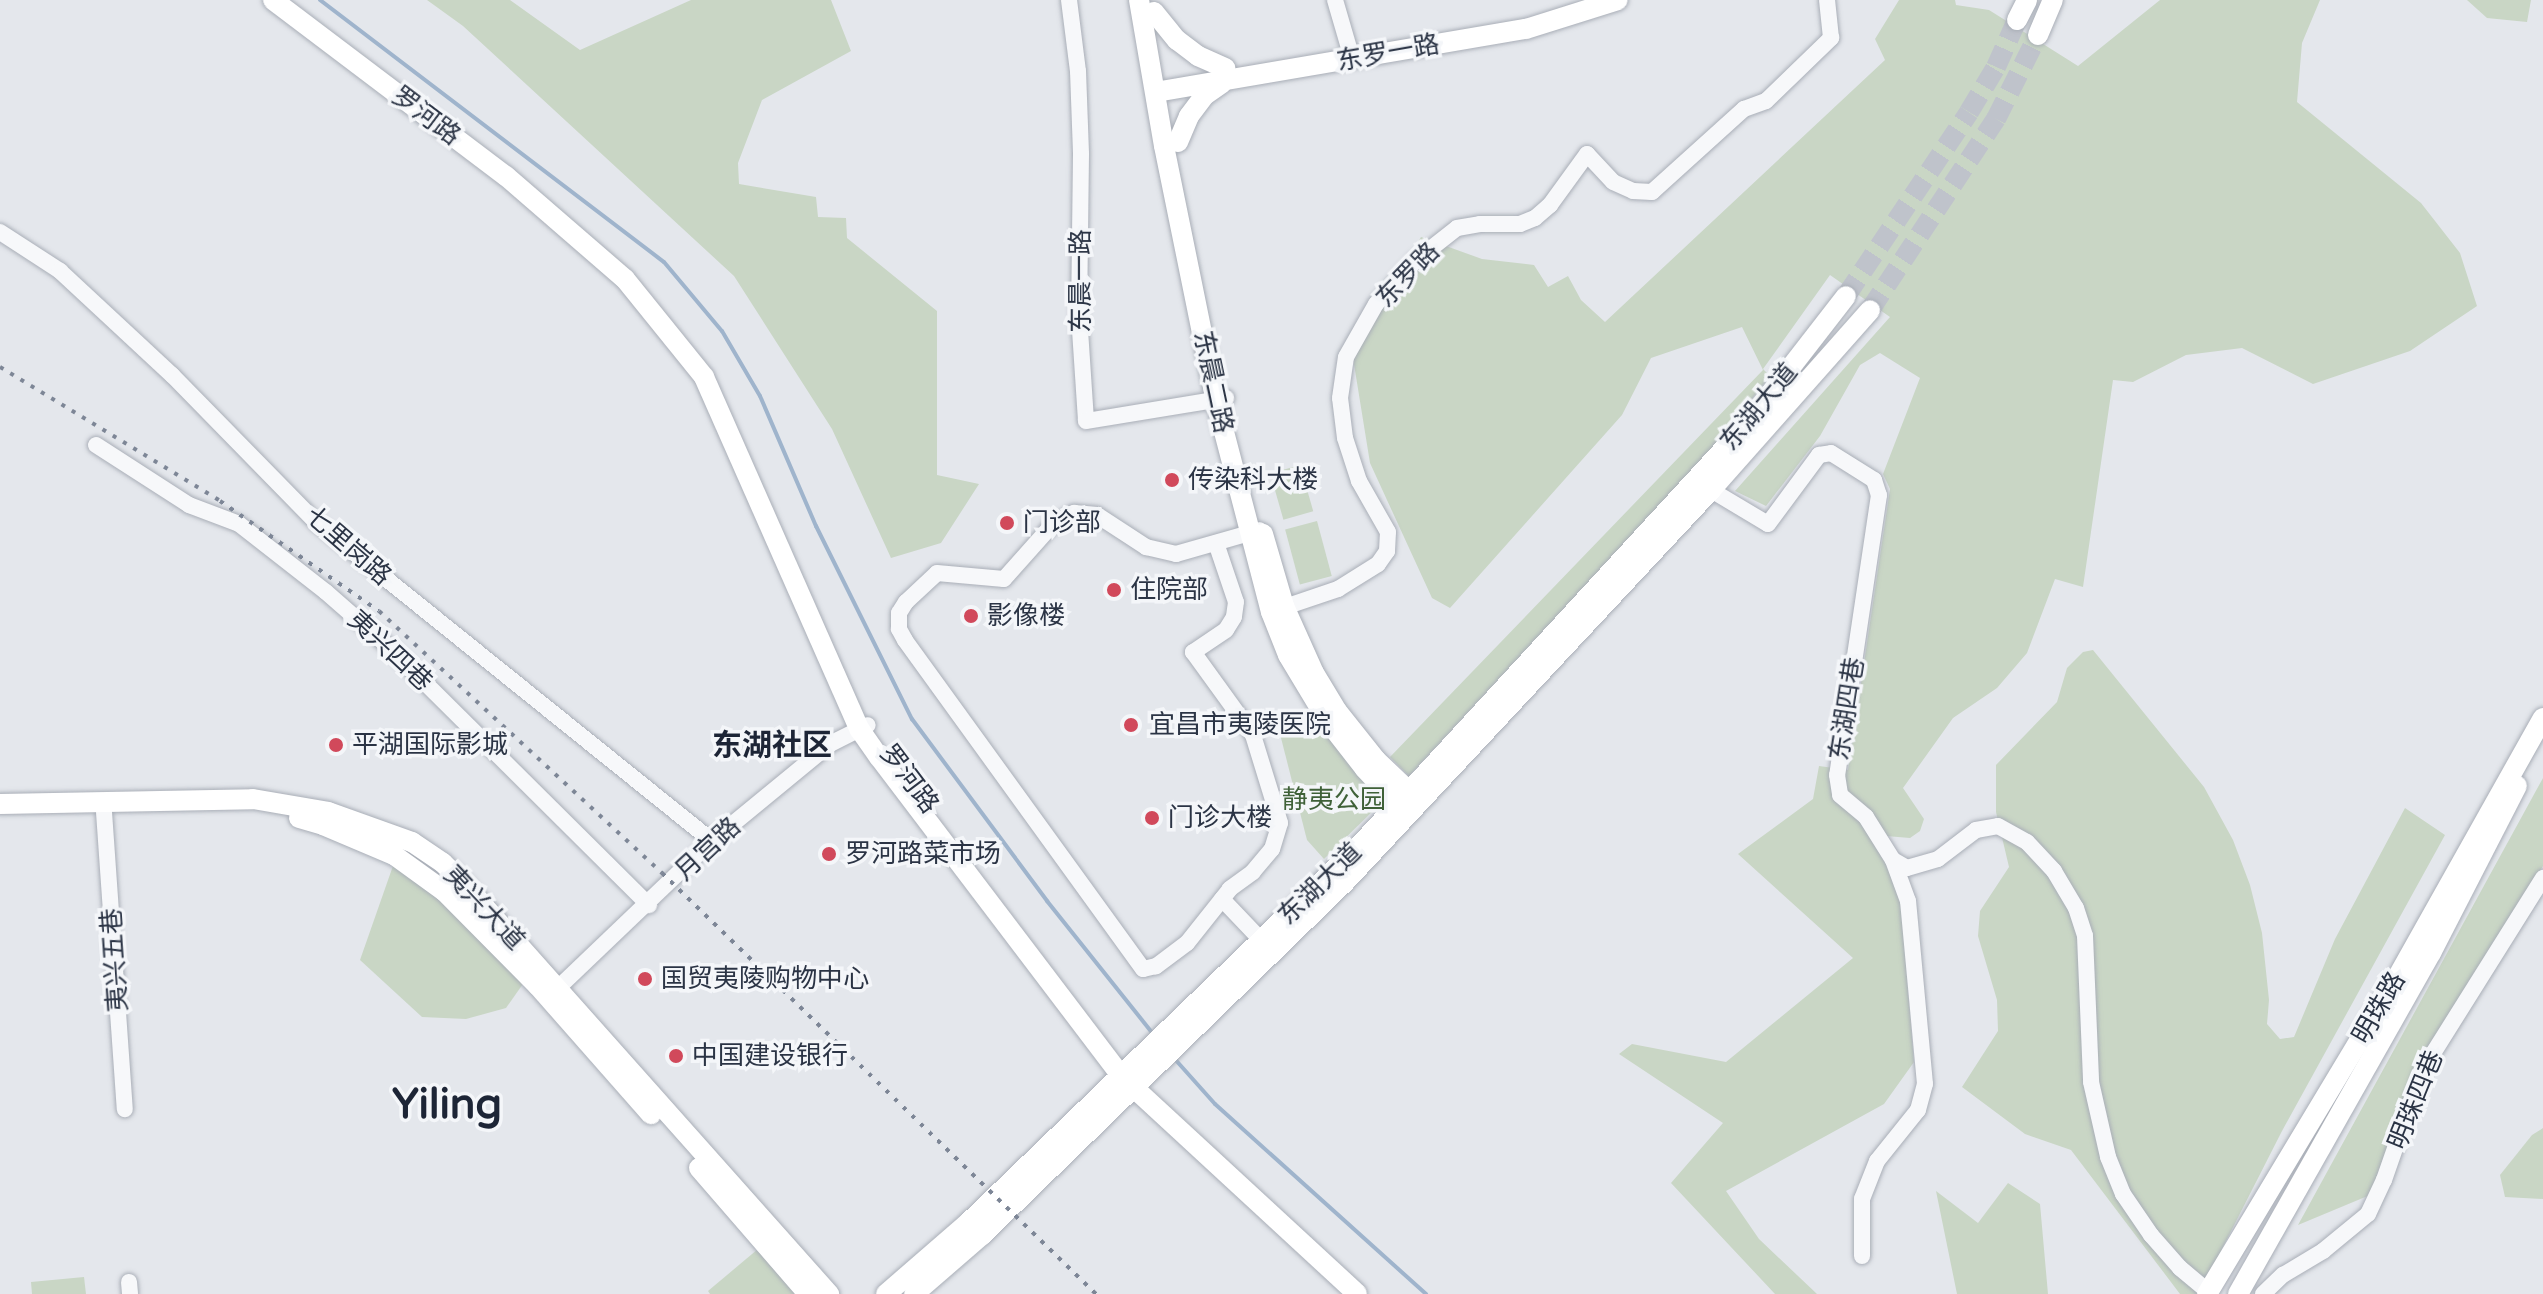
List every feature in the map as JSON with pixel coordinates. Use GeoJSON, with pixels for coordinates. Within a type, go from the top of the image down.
{"type":"FeatureCollection","features":[{"type":"Feature","properties":{"kind":"main road","name":"罗河路"},"geometry":{"type":"LineString","coordinates":[[273,0],[506,176],[576,236],[630,270],[693,344],[711,371],[864,727],[1131,1078],[1357,1294]]}},
{"type":"Feature","properties":{"kind":"main road","name":"东罗一路"},"geometry":{"type":"LineString","coordinates":[[1161,86],[1524,17],[1581,0]]}},
{"type":"Feature","properties":{"kind":"main road","name":"东罗一路"},"geometry":{"type":"LineString","coordinates":[[1225,74],[1526,29],[1618,0]]}},
{"type":"Feature","properties":{"kind":"main road"},"geometry":{"type":"LineString","coordinates":[[2017,20],[2027,0]]}},
{"type":"Feature","properties":{"kind":"main road"},"geometry":{"type":"LineString","coordinates":[[2038,35],[2053,0]]}},
{"type":"Feature","properties":{"kind":"main road","name":"东晨二路"},"geometry":{"type":"LineString","coordinates":[[1148,4],[1221,399],[1278,609],[1337,711],[1409,803]]}},
{"type":"Feature","properties":{"kind":"main road"},"geometry":{"type":"LineString","coordinates":[[1148,4],[1177,40],[1225,74],[1189,116],[1178,142]]}},
{"type":"Feature","properties":{"kind":"main road","name":"东晨二路"},"geometry":{"type":"LineString","coordinates":[[1161,86],[1178,142],[1221,399]]}},
{"type":"Feature","properties":{"kind":"main road","name":"东湖大道"},"geometry":{"type":"LineString","coordinates":[[886,1294],[1131,1078],[1344,883],[1409,803],[1754,417],[1846,296]]}},
{"type":"Feature","properties":{"kind":"main road","name":"东湖大道"},"geometry":{"type":"LineString","coordinates":[[1190,1025],[1262,941],[1409,803],[1711,490],[1870,310]]}},
{"type":"Feature","properties":{"kind":"main road","name":"明珠路"},"geometry":{"type":"LineString","coordinates":[[2208,1293],[2393,985],[2543,718]]}},
{"type":"Feature","properties":{"kind":"main road","name":"明珠路"},"geometry":{"type":"LineString","coordinates":[[2238,1294],[2311,1170],[2543,744]]}},
{"type":"Feature","properties":{"kind":"main road","name":"夷兴大道"},"geometry":{"type":"LineString","coordinates":[[0,804],[253,799],[328,812],[412,842],[443,863],[829,1294]]}},
{"type":"Feature","properties":{"kind":"main road","name":"夷兴大道"},"geometry":{"type":"LineString","coordinates":[[0,816],[252,809],[323,825],[394,855],[444,891],[538,986],[808,1294]]}},
{"type":"Feature","properties":{"kind":"main road","name":"罗河路"},"geometry":{"type":"LineString","coordinates":[[1131,1078],[1374,1294]]}},
{"type":"Feature","properties":{"kind":"main road","name":"东湖大道"},"geometry":{"type":"LineString","coordinates":[[914,1294],[982,1235],[1131,1078]]}},
{"type":"Feature","properties":{"kind":"street","name":"东晨一路"},"geometry":{"type":"LineString","coordinates":[[1069,0],[1078,71],[1081,140],[1079,315],[1086,421],[1221,399]]}},
{"type":"Feature","properties":{"kind":"street"},"geometry":{"type":"LineString","coordinates":[[1335,0],[1349,48]]}},
{"type":"Feature","properties":{"kind":"street","name":"东罗路"},"geometry":{"type":"LineString","coordinates":[[1278,609],[1338,589],[1378,564],[1387,551],[1388,532],[1359,481],[1345,438],[1340,398],[1346,357],[1376,304],[1430,246],[1457,228],[1480,224],[1520,224],[1535,218],[1550,205],[1587,154],[1613,182],[1633,191],[1652,192],[1744,109],[1766,101],[1831,38],[1827,0]]}},
{"type":"Feature","properties":{"kind":"street","name":"七里岗路"},"geometry":{"type":"LineString","coordinates":[[0,232],[60,271],[172,375],[318,524],[712,841]]}},
{"type":"Feature","properties":{"kind":"street","name":"夷兴四巷"},"geometry":{"type":"LineString","coordinates":[[96,445],[189,505],[239,524],[326,592],[390,648],[649,905]]}},
{"type":"Feature","properties":{"kind":"street","name":"东湖四巷"},"geometry":{"type":"LineString","coordinates":[[1711,490],[1768,524],[1819,455],[1831,453],[1874,480],[1879,495],[1836,785],[1847,803],[1866,817],[1893,860]]}},
{"type":"Feature","properties":{"kind":"street"},"geometry":{"type":"LineString","coordinates":[[1216,543],[1236,602],[1234,617],[1226,630],[1193,652],[1253,735],[1280,823],[1272,849],[1253,872],[1222,899],[1187,943],[1156,966],[1143,969],[905,640],[898,620],[906,602],[937,573],[1004,579],[1065,515],[1097,515],[1136,543],[1159,552],[1176,554],[1255,531]]}},
{"type":"Feature","properties":{"kind":"street","name":"月宫路"},"geometry":{"type":"LineString","coordinates":[[558,988],[649,905],[712,841],[830,744],[864,727]]}},
{"type":"Feature","properties":{"kind":"street","name":"夷兴五巷"},"geometry":{"type":"LineString","coordinates":[[104,812],[125,1109]]}},
{"type":"Feature","properties":{"kind":"street"},"geometry":{"type":"LineString","coordinates":[[1893,860],[1907,868],[1919,867],[1938,859],[1976,830],[1998,826],[2010,829],[2027,842],[2054,871],[2076,908],[2085,936],[2091,1082],[2108,1157],[2123,1194],[2151,1235],[2180,1268],[2208,1293]]}},
{"type":"Feature","properties":{"kind":"street"},"geometry":{"type":"LineString","coordinates":[[1862,1256],[1862,1199],[1877,1161],[1918,1110],[1925,1084],[1908,901],[1893,860]]}},
{"type":"Feature","properties":{"kind":"street","name":"明珠四巷"},"geometry":{"type":"LineString","coordinates":[[2263,1294],[2283,1275],[2323,1251],[2368,1214],[2384,1180],[2422,1071],[2543,878]]}},
{"type":"Feature","properties":{"kind":"street"},"geometry":{"type":"LineString","coordinates":[[1222,899],[1262,941]]}},
{"type":"Feature","properties":{"kind":"green space"},"geometry":{"type":"Polygon","coordinates":[[[427,0],[510,0],[580,50],[691,0],[831,0],[851,51],[762,100],[738,163],[739,184],[816,197],[818,217],[846,218],[847,238],[937,311],[937,475],[979,484],[941,543],[891,558],[832,429],[734,276],[463,26],[427,0]]]}},
{"type":"Feature","properties":{"kind":"green space"},"geometry":{"type":"Polygon","coordinates":[[[1899,0],[1955,0],[1956,5],[1989,10],[2078,66],[2160,0],[2320,0],[2302,43],[2297,102],[2421,203],[2460,253],[2477,306],[2410,351],[2313,384],[2242,348],[2186,355],[2133,382],[2113,380],[2083,587],[2055,579],[2027,653],[1997,688],[1953,718],[1903,788],[1924,819],[1920,831],[1910,838],[1886,836],[1888,864],[1901,903],[1914,1062],[1884,1104],[1726,1191],[1759,1239],[1817,1294],[1775,1294],[1671,1183],[1723,1123],[1619,1054],[1632,1044],[1726,1062],[1853,958],[1738,854],[1813,799],[1819,766],[1848,770],[1890,489],[1883,474],[1920,378],[1880,353],[1860,365],[1820,436],[1766,506],[1735,491],[1890,317],[1830,275],[1763,369],[1770,376],[1715,445],[1409,776],[1390,757],[1763,370],[1742,327],[1651,358],[1622,415],[1450,608],[1432,598],[1370,463],[1353,358],[1421,237],[1482,259],[1534,265],[1548,287],[1568,276],[1581,300],[1605,322],[1885,60],[1875,39],[1899,0]]]}},
{"type":"Feature","properties":{"kind":"green space"},"geometry":{"type":"Polygon","coordinates":[[[2467,0],[2531,0],[2527,22],[2487,18],[2467,0]]]}},
{"type":"Feature","properties":{"kind":"green space"},"geometry":{"type":"Polygon","coordinates":[[[1300,465],[1313,511],[1283,520],[1270,474],[1300,465]]]}},
{"type":"Feature","properties":{"kind":"green space"},"geometry":{"type":"Polygon","coordinates":[[[1317,521],[1332,576],[1300,585],[1285,530],[1317,521]]]}},
{"type":"Feature","properties":{"kind":"green space"},"geometry":{"type":"Polygon","coordinates":[[[2093,650],[2204,787],[2233,840],[2250,885],[2262,933],[2269,1000],[2267,1024],[2280,1039],[2294,1037],[2335,939],[2405,808],[2445,835],[2282,1131],[2199,1294],[2180,1294],[2071,1150],[2025,1134],[1962,1087],[1998,1031],[1997,1000],[1978,936],[1980,911],[2009,867],[1996,812],[1996,765],[2057,702],[2067,668],[2083,652],[2093,650]]]}},
{"type":"Feature","properties":{"kind":"green space","name":"静夷公园"},"geometry":{"type":"Polygon","coordinates":[[[1305,708],[1382,802],[1324,859],[1307,840],[1280,734],[1305,708]]]}},
{"type":"Feature","properties":{"kind":"green space"},"geometry":{"type":"Polygon","coordinates":[[[2543,778],[2543,866],[2417,1066],[2370,1195],[2298,1225],[2543,778]]]}},
{"type":"Feature","properties":{"kind":"green space"},"geometry":{"type":"Polygon","coordinates":[[[394,863],[445,902],[525,981],[506,1008],[466,1019],[422,1017],[360,960],[394,863]]]}},
{"type":"Feature","properties":{"kind":"green space"},"geometry":{"type":"Polygon","coordinates":[[[2543,1128],[2543,1199],[2505,1197],[2500,1175],[2532,1135],[2543,1128]]]}},
{"type":"Feature","properties":{"kind":"green space"},"geometry":{"type":"Polygon","coordinates":[[[2008,1183],[2040,1204],[2048,1294],[1957,1294],[1936,1191],[1978,1223],[2008,1183]]]}},
{"type":"Feature","properties":{"kind":"green space"},"geometry":{"type":"Polygon","coordinates":[[[758,1249],[797,1294],[710,1294],[708,1291],[758,1249]]]}},
{"type":"Feature","properties":{"kind":"green space"},"geometry":{"type":"Polygon","coordinates":[[[84,1277],[86,1294],[32,1294],[31,1282],[84,1277]]]}},
{"type":"Feature","properties":{"kind":"waterway"},"geometry":{"type":"LineString","coordinates":[[320,0],[664,262],[722,331],[760,396],[816,526],[912,719],[1047,901],[1154,1035]]}},
{"type":"Feature","properties":{"kind":"waterway"},"geometry":{"type":"LineString","coordinates":[[1173,1057],[1215,1104],[1426,1294]]}},
{"type":"Feature","properties":{"kind":"tunnel"},"geometry":{"type":"LineString","coordinates":[[1846,296],[1969,112],[1996,67],[2017,20]]}},
{"type":"Feature","properties":{"kind":"tunnel"},"geometry":{"type":"LineString","coordinates":[[1870,310],[1996,119],[2038,35]]}},
{"type":"Feature","properties":{"kind":"railway"},"geometry":{"type":"LineString","coordinates":[[0,367],[220,501],[379,611],[662,873],[1096,1294]]}},
{"type":"Feature","properties":{"kind":"place","name":"传染科大楼"},"geometry":{"type":"Point","coordinates":[1172,480]}},
{"type":"Feature","properties":{"kind":"place","name":"门诊部"},"geometry":{"type":"Point","coordinates":[1007,523]}},
{"type":"Feature","properties":{"kind":"place","name":"住院部"},"geometry":{"type":"Point","coordinates":[1114,590]}},
{"type":"Feature","properties":{"kind":"place","name":"影像楼"},"geometry":{"type":"Point","coordinates":[971,616]}},
{"type":"Feature","properties":{"kind":"place","name":"宜昌市夷陵医院"},"geometry":{"type":"Point","coordinates":[1131,725]}},
{"type":"Feature","properties":{"kind":"place","name":"平湖国际影城"},"geometry":{"type":"Point","coordinates":[336,745]}},
{"type":"Feature","properties":{"kind":"place","name":"门诊大楼"},"geometry":{"type":"Point","coordinates":[1152,818]}},
{"type":"Feature","properties":{"kind":"place","name":"罗河路菜市场"},"geometry":{"type":"Point","coordinates":[829,854]}},
{"type":"Feature","properties":{"kind":"place","name":"国贸夷陵购物中心"},"geometry":{"type":"Point","coordinates":[645,979]}},
{"type":"Feature","properties":{"kind":"place","name":"中国建设银行"},"geometry":{"type":"Point","coordinates":[676,1056]}},
{"type":"Feature","properties":{"kind":"district","name":"东湖社区"},"geometry":{"type":"Point","coordinates":[772,746]}},
{"type":"Feature","properties":{"kind":"district","name":"Yiling"},"geometry":{"type":"Point","coordinates":[447,1105]}}]}
